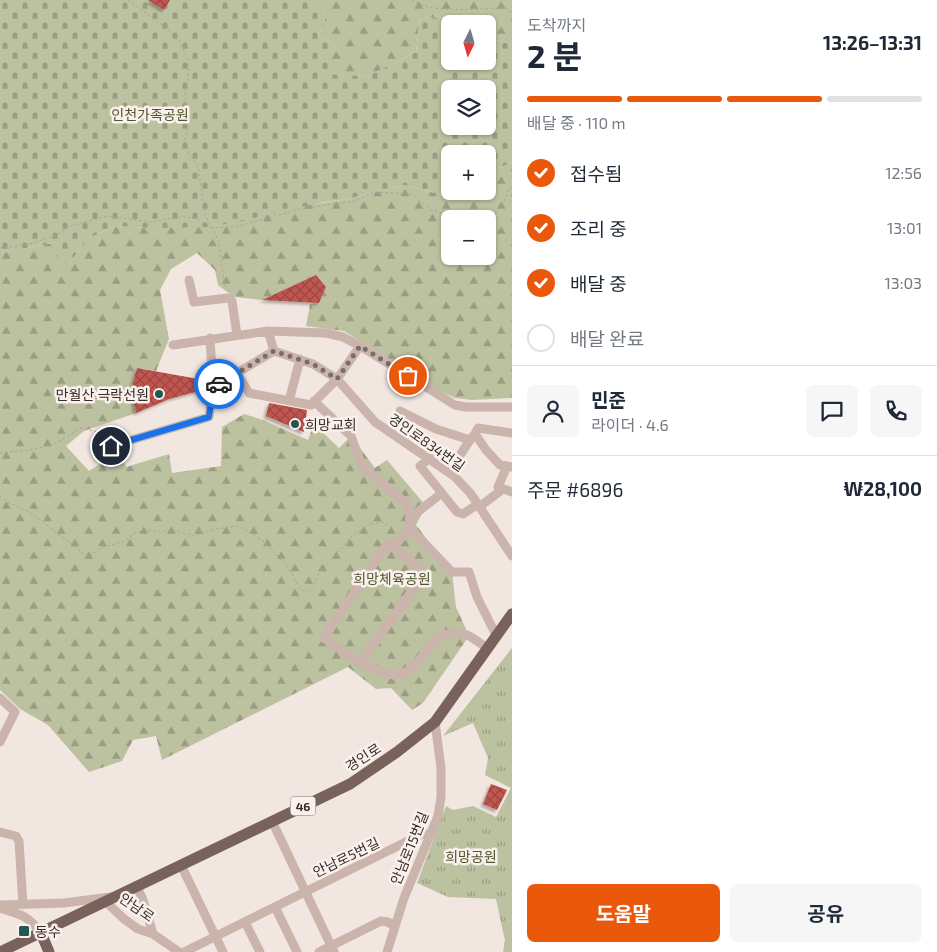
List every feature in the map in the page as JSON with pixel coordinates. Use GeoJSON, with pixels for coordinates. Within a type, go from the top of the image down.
{"type":"FeatureCollection","features":[{"type":"Feature","properties":{"kind":"main road","name":"경인로"},"geometry":{"type":"LineString","coordinates":[[0,952],[350,784],[397,752],[435,722],[512,614]]}},
{"type":"Feature","properties":{"kind":"main road"},"geometry":{"type":"LineString","coordinates":[[41,933],[50,952]]}},
{"type":"Feature","properties":{"kind":"street"},"geometry":{"type":"LineString","coordinates":[[189,280],[194,302],[230,299],[237,335]]}},
{"type":"Feature","properties":{"kind":"street"},"geometry":{"type":"LineString","coordinates":[[213,387],[274,351],[268,331]]}},
{"type":"Feature","properties":{"kind":"street"},"geometry":{"type":"LineString","coordinates":[[173,345],[210,338],[268,331],[326,333],[343,337],[360,346],[455,405],[466,407],[512,407]]}},
{"type":"Feature","properties":{"kind":"street"},"geometry":{"type":"LineString","coordinates":[[111,446],[209,417],[213,387],[210,338]]}},
{"type":"Feature","properties":{"kind":"street"},"geometry":{"type":"LineString","coordinates":[[237,373],[248,393],[311,405],[337,379],[360,346]]}},
{"type":"Feature","properties":{"kind":"street","name":"경인로834번길"},"geometry":{"type":"LineString","coordinates":[[274,351],[313,364],[337,379],[376,422],[449,472],[470,494],[508,543],[512,556]]}},
{"type":"Feature","properties":{"kind":"street"},"geometry":{"type":"LineString","coordinates":[[289,401],[300,359]]}},
{"type":"Feature","properties":{"kind":"street"},"geometry":{"type":"LineString","coordinates":[[314,401],[351,436],[362,466],[410,506],[410,525],[452,572],[469,572],[477,597],[496,635]]}},
{"type":"Feature","properties":{"kind":"street"},"geometry":{"type":"LineString","coordinates":[[400,411],[436,428],[473,437],[500,465],[510,467],[498,487],[512,492]]}},
{"type":"Feature","properties":{"kind":"street"},"geometry":{"type":"LineString","coordinates":[[449,472],[478,428],[512,434]]}},
{"type":"Feature","properties":{"kind":"street"},"geometry":{"type":"LineString","coordinates":[[430,458],[420,466],[457,512],[463,514],[503,489]]}},
{"type":"Feature","properties":{"kind":"street"},"geometry":{"type":"LineString","coordinates":[[394,547],[410,525],[415,514],[442,493]]}},
{"type":"Feature","properties":{"kind":"street"},"geometry":{"type":"LineString","coordinates":[[360,663],[425,573],[394,547],[386,544],[324,638],[360,663],[393,675],[407,672],[429,646],[441,636],[456,633],[469,636],[487,648]]}},
{"type":"Feature","properties":{"kind":"street"},"geometry":{"type":"LineString","coordinates":[[0,698],[15,712],[0,742]]}},
{"type":"Feature","properties":{"kind":"street","name":"안남로15번길"},"geometry":{"type":"LineString","coordinates":[[387,952],[404,898],[438,816],[442,798],[441,768],[435,722]]}},
{"type":"Feature","properties":{"kind":"street"},"geometry":{"type":"LineString","coordinates":[[272,821],[333,949]]}},
{"type":"Feature","properties":{"kind":"street"},"geometry":{"type":"LineString","coordinates":[[0,832],[16,836],[19,841],[23,905]]}},
{"type":"Feature","properties":{"kind":"street","name":"안남로5번길"},"geometry":{"type":"LineString","coordinates":[[184,952],[422,834],[430,834]]}},
{"type":"Feature","properties":{"kind":"street"},"geometry":{"type":"LineString","coordinates":[[180,865],[223,952]]}},
{"type":"Feature","properties":{"kind":"street","name":"안남로"},"geometry":{"type":"LineString","coordinates":[[137,886],[143,900],[152,934]]}},
{"type":"Feature","properties":{"kind":"street"},"geometry":{"type":"LineString","coordinates":[[0,906],[64,903],[118,896]]}},
{"type":"Feature","properties":{"kind":"street","name":"안남로"},"geometry":{"type":"LineString","coordinates":[[106,902],[138,929],[152,934],[179,952]]}},
{"type":"Feature","properties":{"kind":"street"},"geometry":{"type":"LineString","coordinates":[[0,906],[24,915],[34,922],[41,933]]}},
{"type":"Feature","properties":{"kind":"street"},"geometry":{"type":"LineString","coordinates":[[275,907],[297,952]]}},
{"type":"Feature","properties":{"kind":"street"},"geometry":{"type":"LineString","coordinates":[[319,952],[333,949],[381,921],[388,922],[394,926]]}},
{"type":"Feature","properties":{"kind":"street"},"geometry":{"type":"LineString","coordinates":[[246,922],[260,951]]}},
{"type":"Feature","properties":{"kind":"path"},"geometry":{"type":"LineString","coordinates":[[128,0],[179,40],[188,60],[188,80],[185,91],[187,131],[185,140],[189,155],[198,166],[206,215],[219,241],[224,281],[230,299]]}},
{"type":"Feature","properties":{"kind":"path"},"geometry":{"type":"LineString","coordinates":[[412,0],[419,5],[444,9],[505,8],[512,13]]}},
{"type":"Feature","properties":{"kind":"path"},"geometry":{"type":"LineString","coordinates":[[496,212],[501,207],[508,189],[512,187]]}},
{"type":"Feature","properties":{"kind":"path"},"geometry":{"type":"LineString","coordinates":[[0,248],[27,245],[58,235],[70,226],[107,216],[152,222],[179,217],[195,218],[212,228],[234,227],[301,209],[354,201],[374,192],[412,194],[431,210],[441,213]]}},
{"type":"Feature","properties":{"kind":"path"},"geometry":{"type":"LineString","coordinates":[[0,453],[52,446],[80,428],[98,432],[111,446]]}},
{"type":"Feature","properties":{"kind":"path"},"geometry":{"type":"LineString","coordinates":[[0,496],[9,503],[30,512],[88,557],[101,548],[110,544],[118,544],[135,533],[146,530],[161,532],[172,530],[194,536],[215,529],[236,526],[247,530],[263,541],[288,567],[300,589],[304,591],[310,590],[314,586],[319,573],[352,536],[370,524],[384,522],[401,538]]}},
{"type":"Feature","properties":{"kind":"green space","name":"인천가족공원"},"geometry":{"type":"Polygon","coordinates":[[[0,0],[322,0],[325,21],[318,36],[334,44],[329,74],[368,76],[416,52],[420,18],[441,18],[441,70],[496,70],[496,41],[512,44],[512,162],[496,169],[496,145],[441,145],[441,195],[404,185],[348,199],[324,202],[212,227],[150,228],[116,226],[89,238],[68,264],[57,259],[58,242],[0,253],[0,0]]]}},
{"type":"Feature","properties":{"kind":"green space"},"geometry":{"type":"Polygon","coordinates":[[[322,0],[512,0],[512,44],[496,41],[496,15],[441,15],[441,18],[420,18],[416,52],[368,76],[328,74],[334,44],[318,36],[325,21],[322,0]]]}},
{"type":"Feature","properties":{"kind":"green space","name":"희망체육공원"},"geometry":{"type":"Polygon","coordinates":[[[512,162],[512,398],[472,400],[455,398],[440,391],[344,331],[306,326],[310,304],[319,303],[326,287],[316,275],[262,300],[234,297],[218,285],[215,270],[197,253],[171,269],[160,290],[169,339],[156,371],[137,368],[131,390],[136,413],[84,431],[66,446],[89,471],[120,451],[126,467],[169,454],[172,473],[221,466],[222,427],[244,414],[263,420],[308,440],[314,424],[339,448],[351,436],[375,468],[387,460],[426,506],[416,525],[452,572],[456,607],[469,636],[423,703],[412,710],[391,688],[376,689],[348,667],[162,760],[156,736],[133,740],[122,761],[89,772],[48,725],[20,709],[0,690],[0,253],[58,242],[68,264],[89,238],[116,226],[150,228],[348,199],[404,185],[441,195],[441,200],[496,200],[496,169],[512,162]]]}},
{"type":"Feature","properties":{"kind":"green space","name":"희망공원"},"geometry":{"type":"Polygon","coordinates":[[[512,648],[512,952],[503,952],[505,941],[496,899],[448,897],[417,883],[446,806],[453,810],[473,806],[496,817],[511,788],[485,775],[488,758],[473,723],[443,736],[512,648]]]}},
{"type":"Feature","properties":{"kind":"building"},"geometry":{"type":"Polygon","coordinates":[[[148,0],[170,0],[164,10],[148,0]]]}},
{"type":"Feature","properties":{"kind":"building"},"geometry":{"type":"Polygon","coordinates":[[[316,275],[326,287],[319,303],[262,300],[316,275]]]}},
{"type":"Feature","properties":{"kind":"building","name":"만월산 극락선원"},"geometry":{"type":"Polygon","coordinates":[[[137,368],[204,380],[206,389],[169,399],[136,413],[131,390],[137,368]]]}},
{"type":"Feature","properties":{"kind":"building","name":"희망교회"},"geometry":{"type":"Polygon","coordinates":[[[269,403],[307,410],[304,432],[266,416],[269,403]]]}},
{"type":"Feature","properties":{"kind":"building"},"geometry":{"type":"Polygon","coordinates":[[[491,784],[507,790],[497,810],[483,804],[491,784]]]}},
{"type":"Feature","properties":{"kind":"way so far"},"geometry":{"type":"LineString","coordinates":[[219,384],[274,351],[313,364],[337,379],[360,346],[408,376]]}},
{"type":"Feature","properties":{"kind":"place","name":"만월산 극락선원"},"geometry":{"type":"Point","coordinates":[159,394]}},
{"type":"Feature","properties":{"kind":"place","name":"희망교회"},"geometry":{"type":"Point","coordinates":[295,424]}},
{"type":"Feature","properties":{"kind":"place","name":"동수"},"geometry":{"type":"Point","coordinates":[24,931]}},
{"type":"Feature","properties":{"kind":"route"},"geometry":{"type":"LineString","coordinates":[[111,446],[209,417],[213,387],[219,384]]}}]}
